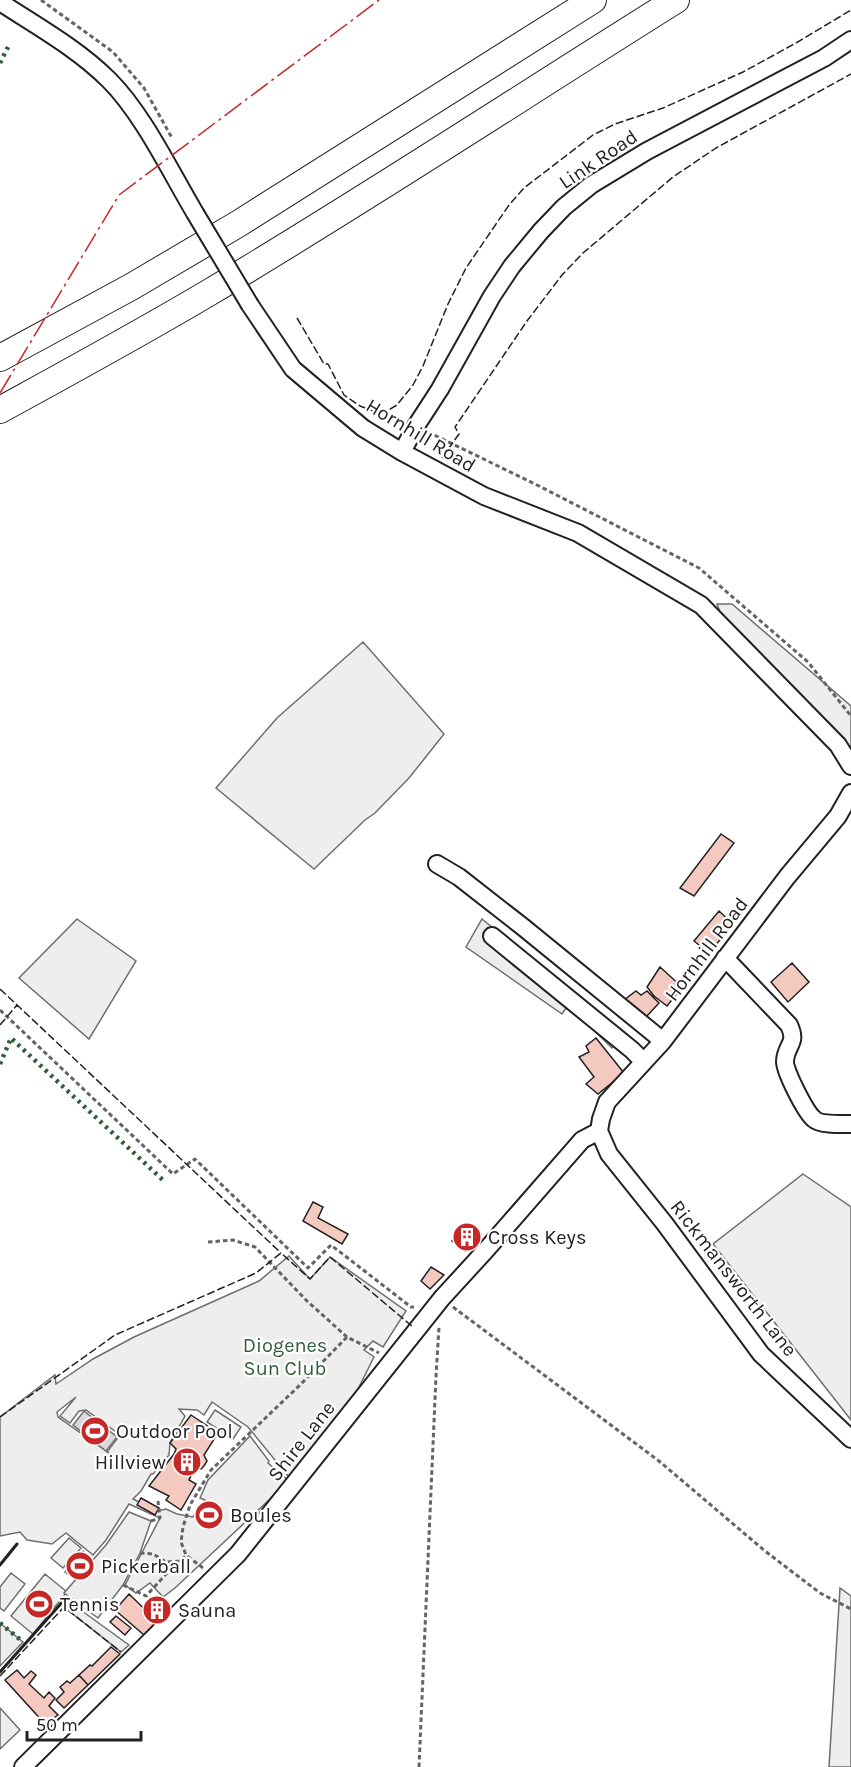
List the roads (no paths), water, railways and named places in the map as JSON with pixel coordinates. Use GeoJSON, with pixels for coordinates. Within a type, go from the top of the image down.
{"type":"FeatureCollection","features":[{"type":"Feature","properties":{"kind":"highway"},"geometry":{"type":"LineString","coordinates":[[0,358],[130,287],[238,224],[594,0]]}},
{"type":"Feature","properties":{"kind":"highway"},"geometry":{"type":"LineString","coordinates":[[0,410],[210,292],[676,0]]}},
{"type":"Feature","properties":{"kind":"street","name":"Hornhill Road"},"geometry":{"type":"LineString","coordinates":[[0,2],[88,61],[111,82],[139,119],[250,304],[292,369],[363,428],[402,452],[484,496],[578,532],[701,605],[838,745],[851,766]]}},
{"type":"Feature","properties":{"kind":"street","name":"Link Road"},"geometry":{"type":"LineString","coordinates":[[402,452],[492,296],[512,266],[564,207],[591,185],[647,151],[824,58],[851,40]]}},
{"type":"Feature","properties":{"kind":"street","name":"Hornhill Road"},"geometry":{"type":"LineString","coordinates":[[600,1131],[601,1119],[607,1102],[663,1041],[788,877],[838,816],[851,793]]}},
{"type":"Feature","properties":{"kind":"street"},"geometry":{"type":"LineString","coordinates":[[436,864],[459,877],[663,1041]]}},
{"type":"Feature","properties":{"kind":"street"},"geometry":{"type":"LineString","coordinates":[[492,936],[644,1062]]}},
{"type":"Feature","properties":{"kind":"street"},"geometry":{"type":"LineString","coordinates":[[725,958],[789,1025],[793,1041],[785,1060],[787,1073],[814,1120],[851,1124]]}},
{"type":"Feature","properties":{"kind":"street","name":"Shire Lane"},"geometry":{"type":"LineString","coordinates":[[23,1767],[238,1554],[442,1298],[582,1140],[600,1131]]}},
{"type":"Feature","properties":{"kind":"street","name":"Rickmansworth Lane"},"geometry":{"type":"LineString","coordinates":[[600,1131],[609,1154],[665,1224],[761,1354],[851,1439]]}},
{"type":"Feature","properties":{"kind":"place","name":"Cross Keys"},"geometry":{"type":"Point","coordinates":[467,1237]}},
{"type":"Feature","properties":{"kind":"place","name":"Outdoor Pool"},"geometry":{"type":"Point","coordinates":[95,1431]}},
{"type":"Feature","properties":{"kind":"place","name":"Hillview"},"geometry":{"type":"Point","coordinates":[187,1462]}},
{"type":"Feature","properties":{"kind":"place","name":"Boules"},"geometry":{"type":"Point","coordinates":[209,1515]}},
{"type":"Feature","properties":{"kind":"place","name":"Pickerball"},"geometry":{"type":"Point","coordinates":[80,1566]}},
{"type":"Feature","properties":{"kind":"place","name":"Tennis"},"geometry":{"type":"Point","coordinates":[39,1604]}},
{"type":"Feature","properties":{"kind":"place","name":"Sauna"},"geometry":{"type":"Point","coordinates":[157,1610]}},
{"type":"Feature","properties":{"kind":"park label","name":"Diogenes Sun Club"},"geometry":{"type":"Point","coordinates":[285,1356]}}]}
